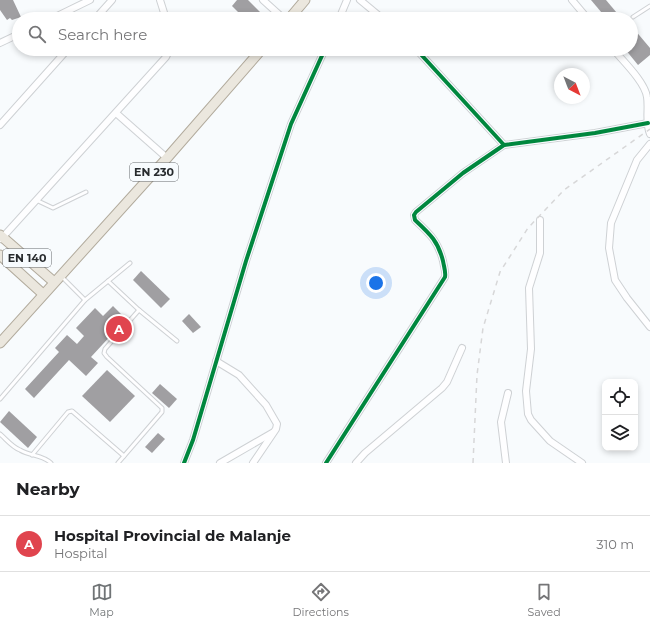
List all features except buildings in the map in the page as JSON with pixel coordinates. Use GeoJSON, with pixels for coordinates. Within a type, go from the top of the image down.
{"type":"FeatureCollection","features":[{"type":"Feature","properties":{"kind":"main road"},"geometry":{"type":"LineString","coordinates":[[295,12],[306,0]]}},
{"type":"Feature","properties":{"kind":"main road","name":"EN 230"},"geometry":{"type":"LineString","coordinates":[[0,343],[167,158],[256,56]]}},
{"type":"Feature","properties":{"kind":"main road","name":"EN 140"},"geometry":{"type":"LineString","coordinates":[[1,238],[57,279]]}},
{"type":"Feature","properties":{"kind":"main road","name":"EN 140"},"geometry":{"type":"LineString","coordinates":[[0,255],[43,294]]}},
{"type":"Feature","properties":{"kind":"street"},"geometry":{"type":"LineString","coordinates":[[65,12],[90,0]]}},
{"type":"Feature","properties":{"kind":"street"},"geometry":{"type":"LineString","coordinates":[[101,12],[112,0]]}},
{"type":"Feature","properties":{"kind":"street"},"geometry":{"type":"LineString","coordinates":[[160,0],[164,12]]}},
{"type":"Feature","properties":{"kind":"street"},"geometry":{"type":"LineString","coordinates":[[263,0],[276,12]]}},
{"type":"Feature","properties":{"kind":"street"},"geometry":{"type":"LineString","coordinates":[[341,12],[347,0]]}},
{"type":"Feature","properties":{"kind":"street"},"geometry":{"type":"LineString","coordinates":[[360,0],[375,12]]}},
{"type":"Feature","properties":{"kind":"street"},"geometry":{"type":"LineString","coordinates":[[572,0],[582,12]]}},
{"type":"Feature","properties":{"kind":"street"},"geometry":{"type":"LineString","coordinates":[[0,43],[12,37]]}},
{"type":"Feature","properties":{"kind":"street"},"geometry":{"type":"LineString","coordinates":[[0,125],[62,56]]}},
{"type":"Feature","properties":{"kind":"street"},"geometry":{"type":"LineString","coordinates":[[1,238],[166,56]]}},
{"type":"Feature","properties":{"kind":"street"},"geometry":{"type":"LineString","coordinates":[[184,463],[193,440],[246,261],[291,124],[322,56]]}},
{"type":"Feature","properties":{"kind":"street"},"geometry":{"type":"LineString","coordinates":[[422,56],[504,145]]}},
{"type":"Feature","properties":{"kind":"street"},"geometry":{"type":"LineString","coordinates":[[619,56],[641,84],[647,96],[650,134]]}},
{"type":"Feature","properties":{"kind":"street"},"geometry":{"type":"LineString","coordinates":[[116,113],[167,158]]}},
{"type":"Feature","properties":{"kind":"street"},"geometry":{"type":"LineString","coordinates":[[326,463],[445,277],[446,273],[437,243],[415,220],[414,215],[416,212],[463,173],[504,145],[589,134],[648,123]]}},
{"type":"Feature","properties":{"kind":"street"},"geometry":{"type":"LineString","coordinates":[[650,144],[637,160],[611,223],[608,248],[615,280],[626,298],[650,327]]}},
{"type":"Feature","properties":{"kind":"street"},"geometry":{"type":"LineString","coordinates":[[540,220],[540,253],[529,288],[531,349],[526,391],[528,414],[531,420],[550,441],[582,463]]}},
{"type":"Feature","properties":{"kind":"street"},"geometry":{"type":"LineString","coordinates":[[356,463],[365,453],[442,388],[462,348]]}},
{"type":"Feature","properties":{"kind":"street"},"geometry":{"type":"LineString","coordinates":[[216,361],[239,375],[266,405],[277,424],[276,430],[253,463]]}},
{"type":"Feature","properties":{"kind":"street"},"geometry":{"type":"LineString","coordinates":[[506,463],[501,422],[508,393]]}},
{"type":"Feature","properties":{"kind":"street"},"geometry":{"type":"LineString","coordinates":[[220,463],[273,433]]}},
{"type":"Feature","properties":{"kind":"lane"},"geometry":{"type":"LineString","coordinates":[[638,14],[650,6]]}},
{"type":"Feature","properties":{"kind":"lane"},"geometry":{"type":"LineString","coordinates":[[36,200],[53,208],[86,192]]}},
{"type":"Feature","properties":{"kind":"lane"},"geometry":{"type":"LineString","coordinates":[[0,399],[85,300],[130,263]]}},
{"type":"Feature","properties":{"kind":"lane"},"geometry":{"type":"LineString","coordinates":[[57,279],[85,300]]}},
{"type":"Feature","properties":{"kind":"lane"},"geometry":{"type":"LineString","coordinates":[[108,281],[139,310],[177,341]]}},
{"type":"Feature","properties":{"kind":"lane"},"geometry":{"type":"LineString","coordinates":[[118,463],[162,412],[162,408],[104,353],[105,349],[139,310]]}},
{"type":"Feature","properties":{"kind":"lane"},"geometry":{"type":"LineString","coordinates":[[32,455],[68,412],[72,411],[124,456]]}},
{"type":"Feature","properties":{"kind":"lane"},"geometry":{"type":"LineString","coordinates":[[0,434],[18,450],[46,458],[51,463]]}},
{"type":"Feature","properties":{"kind":"railway"},"geometry":{"type":"LineString","coordinates":[[473,463],[477,375],[483,328],[500,272],[528,228],[564,190],[650,129]]}},
{"type":"Feature","properties":{"kind":"cycle path"},"geometry":{"type":"LineString","coordinates":[[184,463],[193,440],[246,261],[291,124],[322,56]]}},
{"type":"Feature","properties":{"kind":"cycle path"},"geometry":{"type":"LineString","coordinates":[[422,56],[504,145],[595,133],[648,123]]}},
{"type":"Feature","properties":{"kind":"cycle path"},"geometry":{"type":"LineString","coordinates":[[326,463],[445,277],[443,261],[439,248],[429,234],[415,220],[414,215],[463,173],[504,145]]}},
{"type":"Feature","properties":{"kind":"place","name":"Hospital Provincial de Malanje"},"geometry":{"type":"Point","coordinates":[119,329]}}]}
